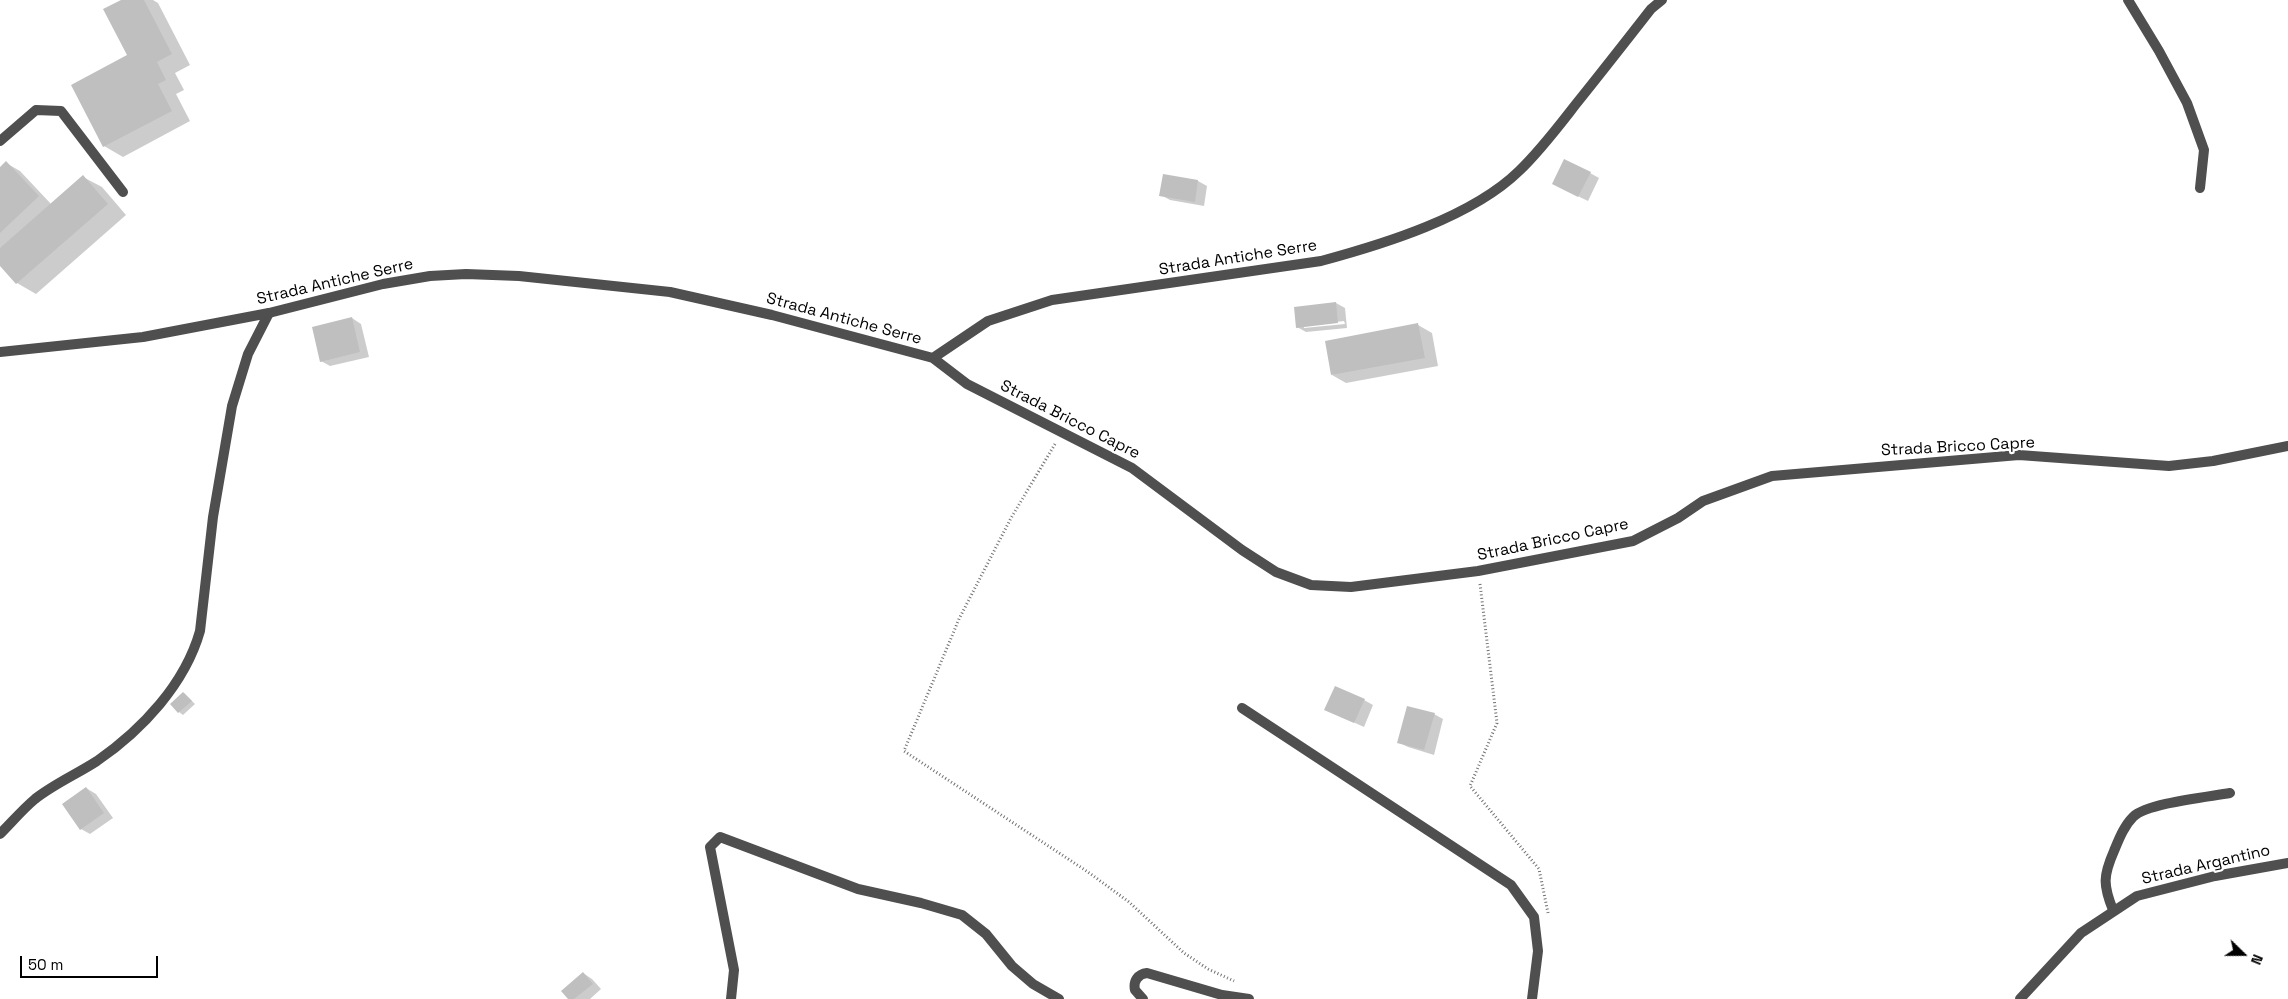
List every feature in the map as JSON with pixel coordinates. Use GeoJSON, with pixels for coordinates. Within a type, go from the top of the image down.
{"type":"FeatureCollection","features":[{"type":"Feature","properties":{"kind":"street","name":"Strada Antiche Serre"},"geometry":{"type":"LineString","coordinates":[[0,352],[143,337],[269,313],[383,284],[430,276],[466,274],[519,276],[670,292],[772,315],[933,358],[988,321],[1052,300],[1321,261],[1360,250],[1429,226],[1484,197],[1519,172],[1556,130],[1651,9],[1662,0]]}},
{"type":"Feature","properties":{"kind":"street"},"geometry":{"type":"LineString","coordinates":[[2128,0],[2159,51],[2187,104],[2204,150],[2200,188]]}},
{"type":"Feature","properties":{"kind":"street"},"geometry":{"type":"LineString","coordinates":[[0,141],[36,110],[61,111],[123,192]]}},
{"type":"Feature","properties":{"kind":"street"},"geometry":{"type":"LineString","coordinates":[[0,834],[35,799],[98,760],[141,727],[172,686],[195,647],[200,631],[213,517],[232,406],[248,354],[269,313]]}},
{"type":"Feature","properties":{"kind":"street","name":"Strada Bricco Capre"},"geometry":{"type":"LineString","coordinates":[[933,358],[967,384],[1062,433],[1100,450],[1132,468],[1242,550],[1276,572],[1311,585],[1351,588],[1478,571],[1633,541],[1678,518],[1703,501],[1772,476],[2019,455],[2169,466],[2213,462],[2288,446]]}},
{"type":"Feature","properties":{"kind":"street"},"geometry":{"type":"LineString","coordinates":[[1242,708],[1511,884],[1534,916],[1538,951],[1532,999]]}},
{"type":"Feature","properties":{"kind":"street"},"geometry":{"type":"LineString","coordinates":[[2112,910],[2105,889],[2107,866],[2122,832],[2133,817],[2148,808],[2230,793]]}},
{"type":"Feature","properties":{"kind":"street"},"geometry":{"type":"LineString","coordinates":[[730,999],[734,970],[710,847],[720,837],[858,889],[921,903],[962,915],[986,934],[1019,972],[1033,984],[1059,999]]}},
{"type":"Feature","properties":{"kind":"street","name":"Strada Argantino"},"geometry":{"type":"LineString","coordinates":[[2020,999],[2081,933],[2112,910],[2137,896],[2215,876],[2288,862]]}},
{"type":"Feature","properties":{"kind":"street"},"geometry":{"type":"LineString","coordinates":[[1143,999],[1135,990],[1135,982],[1139,975],[1147,973],[1222,995],[1249,999]]}},
{"type":"Feature","properties":{"kind":"path"},"geometry":{"type":"LineString","coordinates":[[1062,433],[1011,518],[971,594],[904,751],[921,764],[1046,844],[1129,902],[1184,953],[1208,969],[1243,986]]}},
{"type":"Feature","properties":{"kind":"path"},"geometry":{"type":"LineString","coordinates":[[1478,571],[1497,723],[1470,786],[1539,869],[1548,912],[1546,922]]}},
{"type":"Feature","properties":{"kind":"building"},"geometry":{"type":"Polygon","coordinates":[[[121,0],[144,0],[172,54],[157,62],[166,80],[158,84],[172,111],[103,147],[71,85],[127,55],[103,9],[121,0]]]}},
{"type":"Feature","properties":{"kind":"building"},"geometry":{"type":"Polygon","coordinates":[[[1564,159],[1591,172],[1578,197],[1552,184],[1564,159]]]}},
{"type":"Feature","properties":{"kind":"building"},"geometry":{"type":"Polygon","coordinates":[[[6,161],[39,196],[0,233],[0,167],[6,161]]]}},
{"type":"Feature","properties":{"kind":"building"},"geometry":{"type":"Polygon","coordinates":[[[1163,174],[1198,180],[1195,202],[1159,196],[1163,174]]]}},
{"type":"Feature","properties":{"kind":"building"},"geometry":{"type":"Polygon","coordinates":[[[83,175],[108,204],[16,284],[0,266],[0,248],[83,175]]]}},
{"type":"Feature","properties":{"kind":"building"},"geometry":{"type":"Polygon","coordinates":[[[1336,302],[1338,323],[1296,328],[1294,307],[1336,302]]]}},
{"type":"Feature","properties":{"kind":"building"},"geometry":{"type":"Polygon","coordinates":[[[352,317],[360,352],[320,362],[312,327],[352,317]]]}},
{"type":"Feature","properties":{"kind":"building"},"geometry":{"type":"Polygon","coordinates":[[[1418,323],[1425,358],[1331,375],[1325,341],[1418,323]]]}},
{"type":"Feature","properties":{"kind":"building"},"geometry":{"type":"Polygon","coordinates":[[[1335,686],[1365,699],[1354,723],[1324,710],[1335,686]]]}},
{"type":"Feature","properties":{"kind":"building"},"geometry":{"type":"Polygon","coordinates":[[[183,692],[192,701],[178,713],[170,704],[183,692]]]}},
{"type":"Feature","properties":{"kind":"building"},"geometry":{"type":"Polygon","coordinates":[[[1407,706],[1435,713],[1424,750],[1397,743],[1407,706]]]}},
{"type":"Feature","properties":{"kind":"building"},"geometry":{"type":"Polygon","coordinates":[[[86,787],[104,813],[80,830],[62,804],[86,787]]]}},
{"type":"Feature","properties":{"kind":"building"},"geometry":{"type":"Polygon","coordinates":[[[583,972],[593,984],[574,999],[568,999],[561,991],[583,972]]]}}]}
